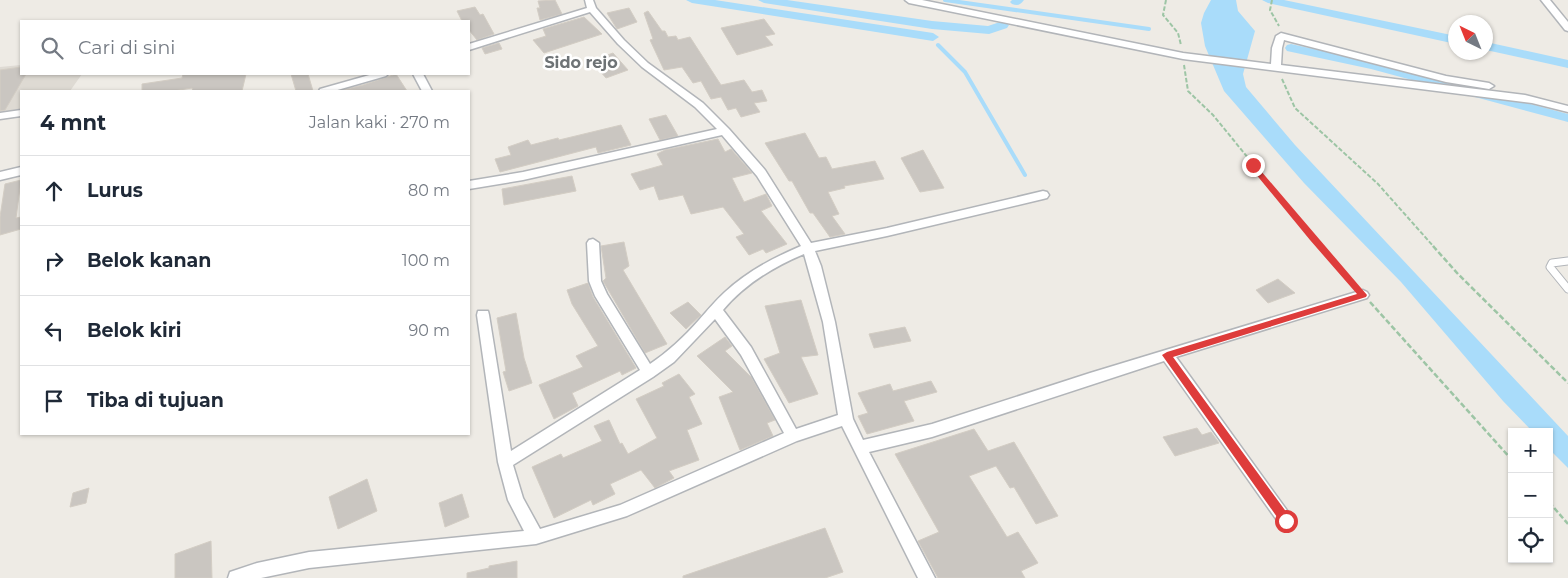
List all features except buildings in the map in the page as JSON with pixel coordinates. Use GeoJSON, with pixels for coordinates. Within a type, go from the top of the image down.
{"type":"FeatureCollection","features":[{"type":"Feature","properties":{"kind":"street"},"geometry":{"type":"LineString","coordinates":[[909,0],[1183,56],[1532,100]]}},
{"type":"Feature","properties":{"kind":"street"},"geometry":{"type":"LineString","coordinates":[[1545,0],[1568,28]]}},
{"type":"Feature","properties":{"kind":"street"},"geometry":{"type":"LineString","coordinates":[[470,47],[591,5],[621,42],[645,65],[699,105],[761,173],[786,210],[816,266],[829,322],[846,419],[927,578]]}},
{"type":"Feature","properties":{"kind":"street"},"geometry":{"type":"LineString","coordinates":[[1271,68],[1281,36],[1446,79],[1489,86],[1568,109]]}},
{"type":"Feature","properties":{"kind":"street"},"geometry":{"type":"LineString","coordinates":[[328,90],[380,75]]}},
{"type":"Feature","properties":{"kind":"street"},"geometry":{"type":"LineString","coordinates":[[419,75],[426,90]]}},
{"type":"Feature","properties":{"kind":"street"},"geometry":{"type":"LineString","coordinates":[[364,80],[371,90]]}},
{"type":"Feature","properties":{"kind":"street"},"geometry":{"type":"LineString","coordinates":[[0,116],[20,113]]}},
{"type":"Feature","properties":{"kind":"street"},"geometry":{"type":"LineString","coordinates":[[470,186],[523,176],[724,131]]}},
{"type":"Feature","properties":{"kind":"street"},"geometry":{"type":"LineString","coordinates":[[0,176],[20,171]]}},
{"type":"Feature","properties":{"kind":"street"},"geometry":{"type":"LineString","coordinates":[[505,462],[648,373],[688,342],[715,309],[751,276],[776,262],[808,248],[887,232],[1043,195]]}},
{"type":"Feature","properties":{"kind":"street"},"geometry":{"type":"LineString","coordinates":[[593,243],[595,281],[601,296],[631,342],[648,373]]}},
{"type":"Feature","properties":{"kind":"street"},"geometry":{"type":"LineString","coordinates":[[859,447],[889,443],[970,419],[1050,391],[1363,295]]}},
{"type":"Feature","properties":{"kind":"street"},"geometry":{"type":"LineString","coordinates":[[715,309],[746,351],[793,436]]}},
{"type":"Feature","properties":{"kind":"street"},"geometry":{"type":"LineString","coordinates":[[483,315],[505,462],[516,500],[536,537]]}},
{"type":"Feature","properties":{"kind":"street"},"geometry":{"type":"LineString","coordinates":[[1167,355],[1286,521]]}},
{"type":"Feature","properties":{"kind":"street"},"geometry":{"type":"LineString","coordinates":[[236,578],[257,571],[309,560],[536,537],[622,511],[793,436],[846,419]]}},
{"type":"Feature","properties":{"kind":"lane"},"geometry":{"type":"LineString","coordinates":[[1568,262],[1552,263],[1550,267],[1568,289]]}},
{"type":"Feature","properties":{"kind":"path"},"geometry":{"type":"LineString","coordinates":[[1166,0],[1163,15],[1178,33],[1188,91],[1213,115],[1312,238],[1508,456]]}},
{"type":"Feature","properties":{"kind":"path"},"geometry":{"type":"LineString","coordinates":[[1272,0],[1270,10],[1280,29],[1281,36]]}},
{"type":"Feature","properties":{"kind":"path"},"geometry":{"type":"LineString","coordinates":[[1271,68],[1287,88],[1295,108],[1378,184],[1458,274],[1568,383]]}},
{"type":"Feature","properties":{"kind":"path"},"geometry":{"type":"LineString","coordinates":[[1553,507],[1568,524]]}},
{"type":"Feature","properties":{"kind":"shaded area"},"geometry":{"type":"Polygon","coordinates":[[[20,65],[20,75],[81,75],[71,90],[20,90],[20,111],[0,114],[0,67],[20,65]]]}},
{"type":"Feature","properties":{"kind":"water"},"geometry":{"type":"Polygon","coordinates":[[[1211,0],[1236,0],[1238,11],[1255,31],[1243,74],[1246,87],[1295,145],[1568,436],[1568,468],[1553,453],[1553,428],[1529,428],[1503,401],[1401,282],[1304,183],[1224,91],[1205,46],[1201,23],[1211,0]]]}},
{"type":"Feature","properties":{"kind":"waterway"},"geometry":{"type":"LineString","coordinates":[[692,0],[933,37]]}},
{"type":"Feature","properties":{"kind":"waterway"},"geometry":{"type":"LineString","coordinates":[[764,0],[932,25],[989,30],[1003,25]]}},
{"type":"Feature","properties":{"kind":"waterway"},"geometry":{"type":"LineString","coordinates":[[945,0],[1149,29]]}},
{"type":"Feature","properties":{"kind":"waterway"},"geometry":{"type":"LineString","coordinates":[[1268,0],[1448,38]]}},
{"type":"Feature","properties":{"kind":"waterway"},"geometry":{"type":"LineString","coordinates":[[938,45],[965,72],[1025,175]]}},
{"type":"Feature","properties":{"kind":"waterway"},"geometry":{"type":"LineString","coordinates":[[1291,48],[1373,66],[1568,118]]}},
{"type":"Feature","properties":{"kind":"waterway"},"geometry":{"type":"LineString","coordinates":[[1493,48],[1568,64]]}},
{"type":"Feature","properties":{"kind":"district","name":"Sido rejo"},"geometry":{"type":"Point","coordinates":[581,62]}},
{"type":"Feature","properties":{"kind":"route"},"geometry":{"type":"LineString","coordinates":[[1253,165],[1312,238],[1363,295],[1167,355],[1286,521]]}}]}
